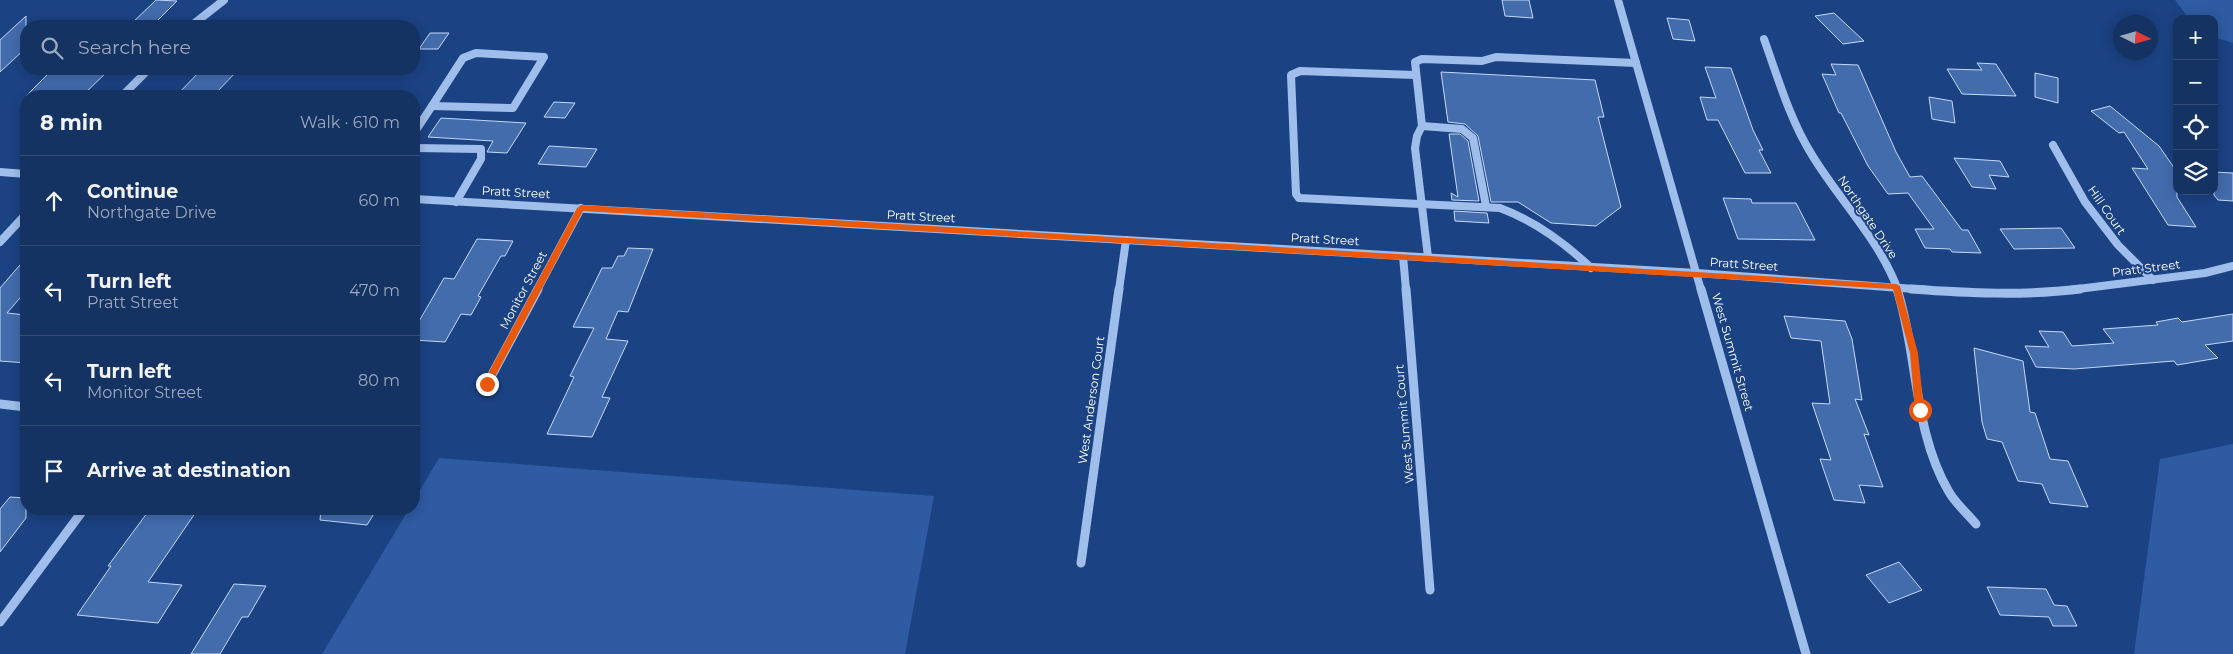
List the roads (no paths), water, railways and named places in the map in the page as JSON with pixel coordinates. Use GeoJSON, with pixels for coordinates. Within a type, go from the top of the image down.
{"type":"FeatureCollection","features":[{"type":"Feature","properties":{"kind":"street"},"geometry":{"type":"LineString","coordinates":[[199,20],[224,0]]}},
{"type":"Feature","properties":{"kind":"street","name":"West Summit Street"},"geometry":{"type":"LineString","coordinates":[[1618,0],[1806,654]]}},
{"type":"Feature","properties":{"kind":"street","name":"Northgate Drive"},"geometry":{"type":"LineString","coordinates":[[1764,38],[1810,152],[1880,254],[1896,286],[1914,353],[1920,410],[1932,456],[1949,492],[1976,524]]}},
{"type":"Feature","properties":{"kind":"street"},"geometry":{"type":"LineString","coordinates":[[476,53],[544,57],[513,108],[431,106],[462,58],[476,53]]}},
{"type":"Feature","properties":{"kind":"street"},"geometry":{"type":"LineString","coordinates":[[128,90],[143,75]]}},
{"type":"Feature","properties":{"kind":"street"},"geometry":{"type":"LineString","coordinates":[[1422,126],[1462,129],[1474,138],[1486,206]]}},
{"type":"Feature","properties":{"kind":"street","name":"Hill Court"},"geometry":{"type":"LineString","coordinates":[[2053,145],[2085,202],[2118,245],[2153,280]]}},
{"type":"Feature","properties":{"kind":"street"},"geometry":{"type":"LineString","coordinates":[[420,148],[481,149],[481,160],[456,202]]}},
{"type":"Feature","properties":{"kind":"street"},"geometry":{"type":"LineString","coordinates":[[0,172],[20,174]]}},
{"type":"Feature","properties":{"kind":"street","name":"Pratt Street"},"geometry":{"type":"LineString","coordinates":[[420,199],[1697,273],[1896,286],[1979,294],[2056,292],[2205,273],[2233,266]]}},
{"type":"Feature","properties":{"kind":"street"},"geometry":{"type":"LineString","coordinates":[[1421,204],[1486,206],[1518,214],[1572,248],[1591,268]]}},
{"type":"Feature","properties":{"kind":"street","name":"Monitor Street"},"geometry":{"type":"LineString","coordinates":[[487,384],[581,208]]}},
{"type":"Feature","properties":{"kind":"street"},"geometry":{"type":"LineString","coordinates":[[0,242],[20,220]]}},
{"type":"Feature","properties":{"kind":"street","name":"West Anderson Court"},"geometry":{"type":"LineString","coordinates":[[1081,563],[1126,240]]}},
{"type":"Feature","properties":{"kind":"street","name":"West Summit Court"},"geometry":{"type":"LineString","coordinates":[[1403,256],[1430,590]]}},
{"type":"Feature","properties":{"kind":"street"},"geometry":{"type":"LineString","coordinates":[[0,404],[20,406]]}},
{"type":"Feature","properties":{"kind":"street"},"geometry":{"type":"LineString","coordinates":[[0,622],[80,515]]}},
{"type":"Feature","properties":{"kind":"lane"},"geometry":{"type":"LineString","coordinates":[[1428,257],[1415,148],[1417,136],[1422,126],[1415,62],[1422,59],[1482,61],[1496,58],[1636,63]]}},
{"type":"Feature","properties":{"kind":"lane"},"geometry":{"type":"LineString","coordinates":[[1415,75],[1300,71],[1291,75],[1296,194],[1299,198],[1421,204]]}},
{"type":"Feature","properties":{"kind":"lane"},"geometry":{"type":"LineString","coordinates":[[420,123],[431,106]]}}]}
